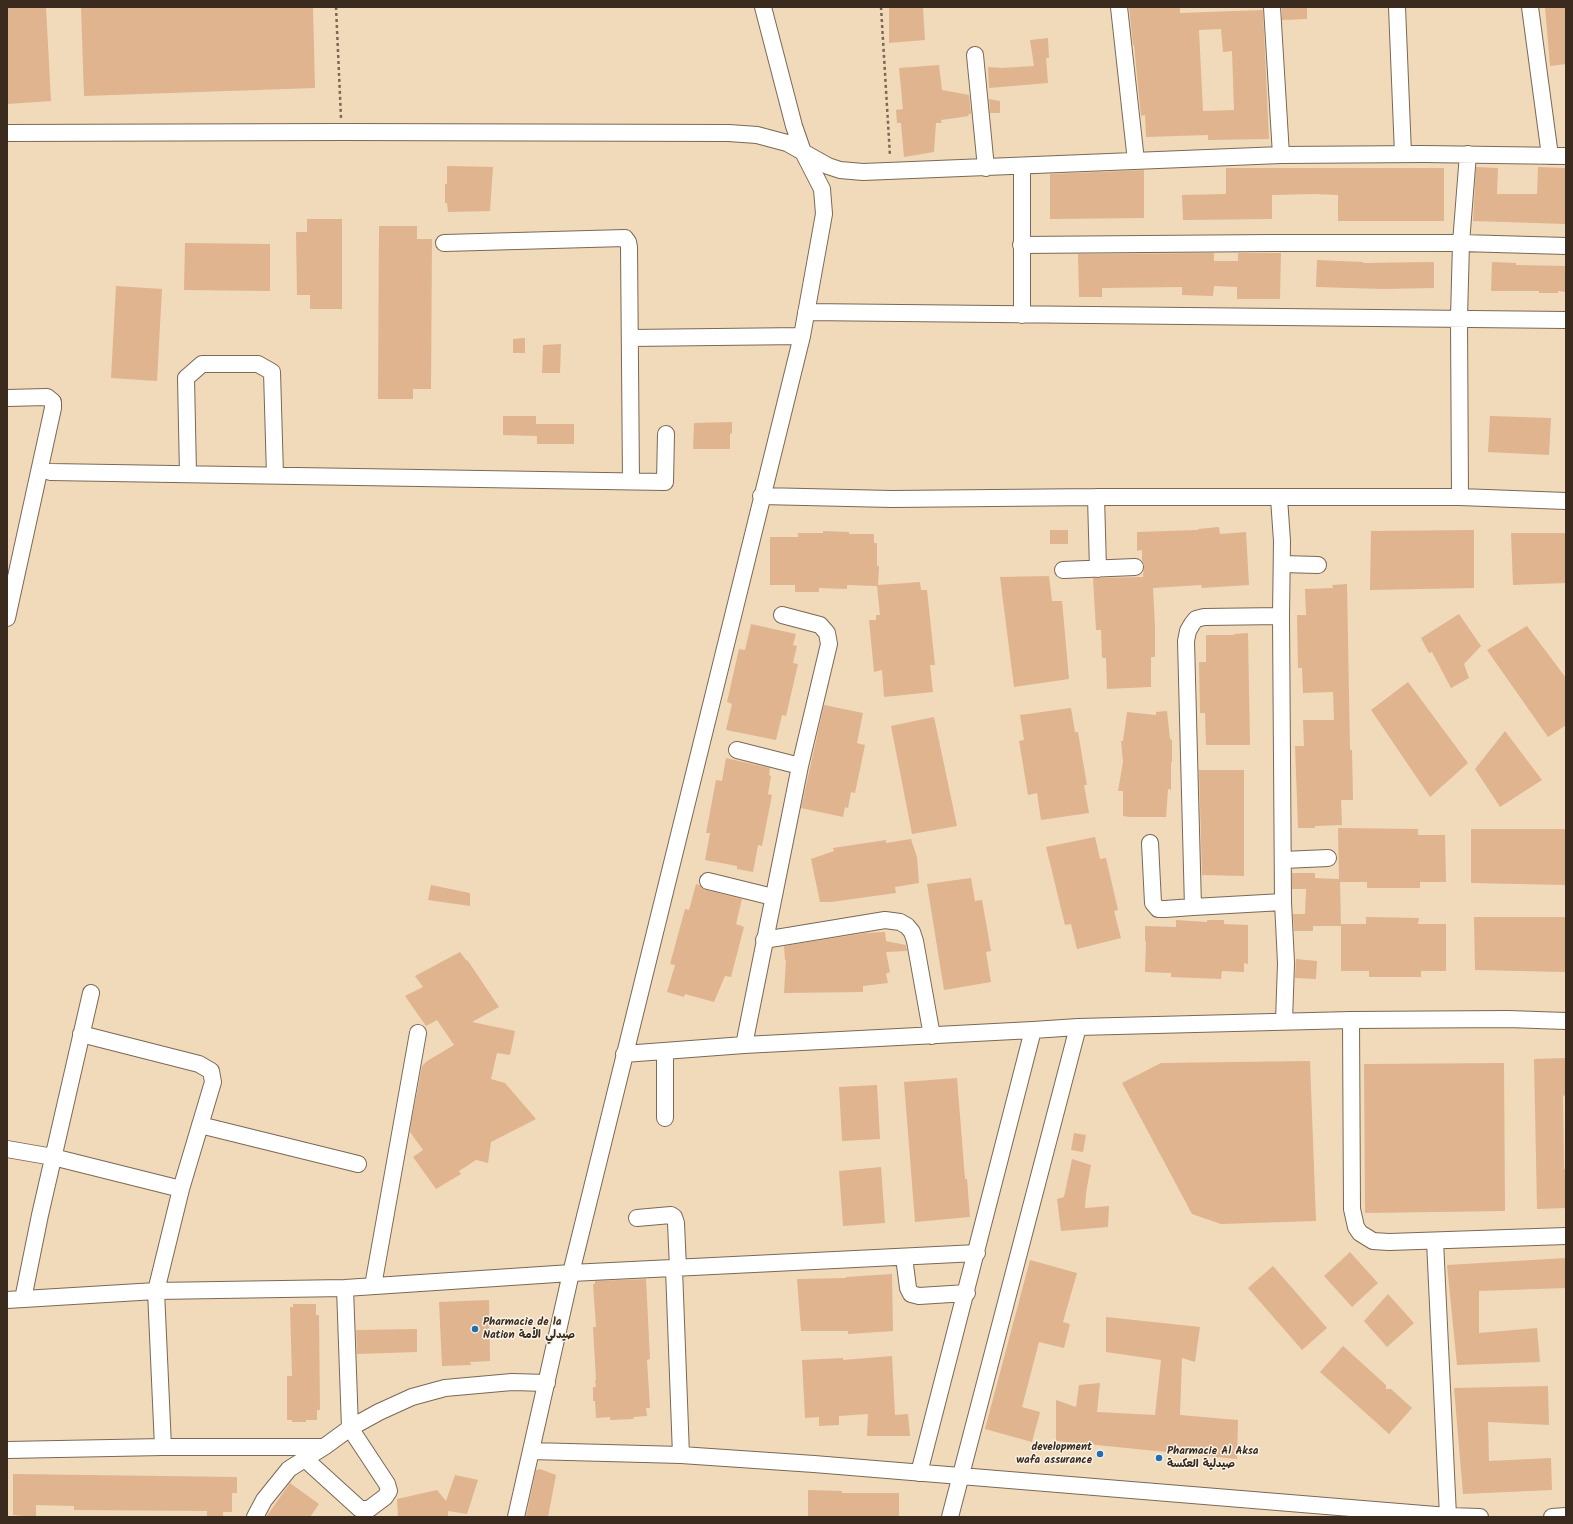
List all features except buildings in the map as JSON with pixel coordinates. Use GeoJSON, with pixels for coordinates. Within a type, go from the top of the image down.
{"type":"FeatureCollection","features":[{"type":"Feature","properties":{"kind":"street"},"geometry":{"type":"LineString","coordinates":[[516,1517],[571,1273],[624,1054],[685,814],[761,496],[802,336],[824,214],[822,189],[802,152],[763,7]]}},
{"type":"Feature","properties":{"kind":"street"},"geometry":{"type":"LineString","coordinates":[[1118,7],[1136,161]]}},
{"type":"Feature","properties":{"kind":"street"},"geometry":{"type":"LineString","coordinates":[[1272,7],[1280,155]]}},
{"type":"Feature","properties":{"kind":"street"},"geometry":{"type":"LineString","coordinates":[[1397,7],[1402,154]]}},
{"type":"Feature","properties":{"kind":"street"},"geometry":{"type":"LineString","coordinates":[[1530,7],[1550,156]]}},
{"type":"Feature","properties":{"kind":"street"},"geometry":{"type":"LineString","coordinates":[[974,55],[986,168]]}},
{"type":"Feature","properties":{"kind":"street"},"geometry":{"type":"LineString","coordinates":[[7,133],[342,132],[757,135],[787,144],[828,166],[840,170],[863,172],[1280,155],[1468,154],[1566,156]]}},
{"type":"Feature","properties":{"kind":"street"},"geometry":{"type":"LineString","coordinates":[[1460,497],[1459,318],[1461,243],[1468,154]]}},
{"type":"Feature","properties":{"kind":"street"},"geometry":{"type":"LineString","coordinates":[[1022,166],[1022,315]]}},
{"type":"Feature","properties":{"kind":"street"},"geometry":{"type":"LineString","coordinates":[[444,244],[625,238],[629,247],[631,481]]}},
{"type":"Feature","properties":{"kind":"street"},"geometry":{"type":"LineString","coordinates":[[1021,245],[1272,242],[1461,243],[1566,246]]}},
{"type":"Feature","properties":{"kind":"street"},"geometry":{"type":"LineString","coordinates":[[806,312],[1566,320]]}},
{"type":"Feature","properties":{"kind":"street"},"geometry":{"type":"LineString","coordinates":[[630,338],[802,336]]}},
{"type":"Feature","properties":{"kind":"street"},"geometry":{"type":"LineString","coordinates":[[188,474],[186,378],[202,364],[258,364],[272,372],[275,475]]}},
{"type":"Feature","properties":{"kind":"street"},"geometry":{"type":"LineString","coordinates":[[7,398],[47,397],[53,402],[53,408],[7,618]]}},
{"type":"Feature","properties":{"kind":"street"},"geometry":{"type":"LineString","coordinates":[[50,472],[665,482],[666,434]]}},
{"type":"Feature","properties":{"kind":"street"},"geometry":{"type":"LineString","coordinates":[[761,496],[892,499],[1096,497],[1460,497],[1566,501]]}},
{"type":"Feature","properties":{"kind":"street"},"geometry":{"type":"LineString","coordinates":[[1096,497],[1098,569]]}},
{"type":"Feature","properties":{"kind":"street"},"geometry":{"type":"LineString","coordinates":[[1279,498],[1282,564],[1283,902],[1286,963],[1284,1021]]}},
{"type":"Feature","properties":{"kind":"street"},"geometry":{"type":"LineString","coordinates":[[1282,564],[1318,565]]}},
{"type":"Feature","properties":{"kind":"street"},"geometry":{"type":"LineString","coordinates":[[1063,570],[1135,567]]}},
{"type":"Feature","properties":{"kind":"street"},"geometry":{"type":"LineString","coordinates":[[744,1045],[800,766],[828,649],[829,638],[827,633],[820,625],[782,615]]}},
{"type":"Feature","properties":{"kind":"street"},"geometry":{"type":"LineString","coordinates":[[1193,907],[1186,641],[1188,631],[1196,619],[1204,617],[1281,616]]}},
{"type":"Feature","properties":{"kind":"street"},"geometry":{"type":"LineString","coordinates":[[737,750],[800,766]]}},
{"type":"Feature","properties":{"kind":"street"},"geometry":{"type":"LineString","coordinates":[[1150,844],[1153,903],[1158,908],[1165,909],[1283,902]]}},
{"type":"Feature","properties":{"kind":"street"},"geometry":{"type":"LineString","coordinates":[[1283,860],[1328,858]]}},
{"type":"Feature","properties":{"kind":"street"},"geometry":{"type":"LineString","coordinates":[[708,880],[773,897]]}},
{"type":"Feature","properties":{"kind":"street"},"geometry":{"type":"LineString","coordinates":[[764,940],[886,920],[900,922],[907,926],[912,932],[915,941],[932,1036]]}},
{"type":"Feature","properties":{"kind":"street"},"geometry":{"type":"LineString","coordinates":[[91,993],[53,1157],[15,1300],[156,1291],[345,1288],[571,1273],[977,1253]]}},
{"type":"Feature","properties":{"kind":"street"},"geometry":{"type":"LineString","coordinates":[[624,1054],[744,1045],[1078,1027],[1351,1020],[1508,1019],[1566,1021]]}},
{"type":"Feature","properties":{"kind":"street"},"geometry":{"type":"LineString","coordinates":[[1351,1020],[1352,1210],[1356,1227],[1360,1233],[1373,1241],[1389,1242],[1566,1236]]}},
{"type":"Feature","properties":{"kind":"street"},"geometry":{"type":"LineString","coordinates":[[950,1517],[1078,1027]]}},
{"type":"Feature","properties":{"kind":"street"},"geometry":{"type":"LineString","coordinates":[[919,1473],[967,1293],[1033,1030]]}},
{"type":"Feature","properties":{"kind":"street"},"geometry":{"type":"LineString","coordinates":[[374,1286],[418,1033]]}},
{"type":"Feature","properties":{"kind":"street"},"geometry":{"type":"LineString","coordinates":[[82,1034],[199,1064],[211,1071],[213,1082],[181,1189],[156,1291],[163,1447]]}},
{"type":"Feature","properties":{"kind":"street"},"geometry":{"type":"LineString","coordinates":[[665,1052],[665,1118]]}},
{"type":"Feature","properties":{"kind":"street"},"geometry":{"type":"LineString","coordinates":[[200,1125],[358,1164]]}},
{"type":"Feature","properties":{"kind":"street"},"geometry":{"type":"LineString","coordinates":[[7,1149],[53,1157],[181,1189]]}},
{"type":"Feature","properties":{"kind":"street"},"geometry":{"type":"LineString","coordinates":[[637,1218],[671,1215],[674,1217],[676,1223],[681,1455]]}},
{"type":"Feature","properties":{"kind":"street"},"geometry":{"type":"LineString","coordinates":[[1434,1241],[1448,1516]]}},
{"type":"Feature","properties":{"kind":"street"},"geometry":{"type":"LineString","coordinates":[[904,1257],[908,1288],[911,1294],[919,1296],[967,1293]]}},
{"type":"Feature","properties":{"kind":"street"},"geometry":{"type":"LineString","coordinates":[[306,1459],[360,1509],[369,1508],[385,1497],[389,1491],[388,1487],[350,1428],[345,1288]]}},
{"type":"Feature","properties":{"kind":"street"},"geometry":{"type":"LineString","coordinates":[[255,1517],[264,1500],[289,1469],[324,1447],[350,1428],[379,1412],[412,1398],[444,1388],[512,1382],[547,1383]]}},
{"type":"Feature","properties":{"kind":"street"},"geometry":{"type":"LineString","coordinates":[[7,1450],[163,1447],[324,1447]]}},
{"type":"Feature","properties":{"kind":"street"},"geometry":{"type":"LineString","coordinates":[[531,1450],[681,1455],[1448,1516],[1480,1517]]}},
{"type":"Feature","properties":{"kind":"street"},"geometry":{"type":"LineString","coordinates":[[1552,1517],[1566,1516]]}},
{"type":"Feature","properties":{"kind":"path"},"geometry":{"type":"LineString","coordinates":[[336,7],[342,132]]}},
{"type":"Feature","properties":{"kind":"path"},"geometry":{"type":"LineString","coordinates":[[881,7],[891,171]]}},
{"type":"Feature","properties":{"kind":"place","name":"Pharmacie de la Nation صيدلي الأمة"},"geometry":{"type":"Point","coordinates":[475,1329]}},
{"type":"Feature","properties":{"kind":"place","name":"development wafa assurance"},"geometry":{"type":"Point","coordinates":[1100,1454]}},
{"type":"Feature","properties":{"kind":"place","name":"Pharmacie Al Aksa صيدلية العكسة"},"geometry":{"type":"Point","coordinates":[1159,1458]}}]}
